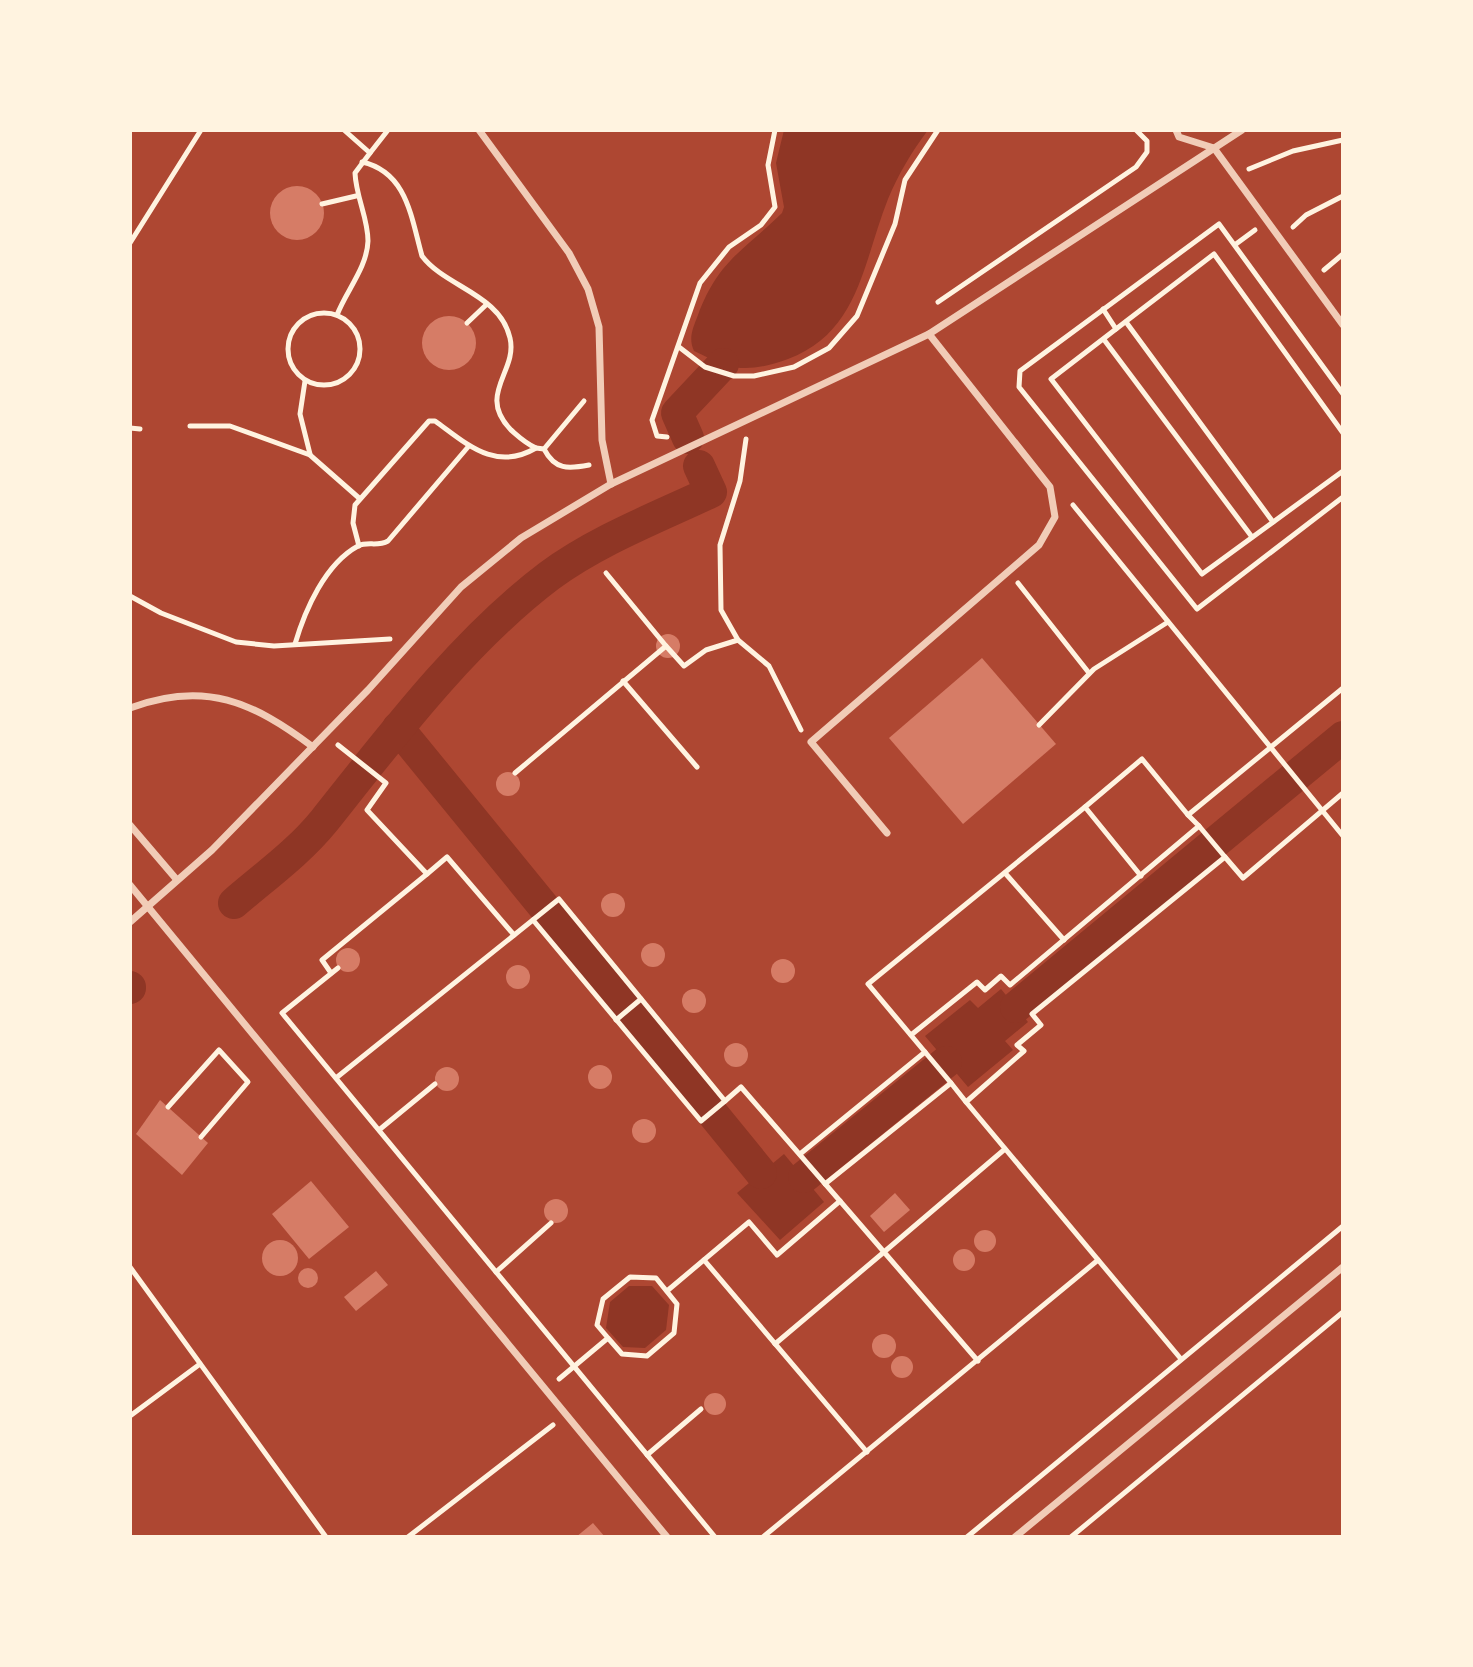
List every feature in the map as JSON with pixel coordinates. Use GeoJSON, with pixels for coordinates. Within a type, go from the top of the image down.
{"type":"FeatureCollection","features":[{"type":"Feature","properties":{"kind":"street"},"geometry":{"type":"LineString","coordinates":[[479,130],[581,273],[599,327],[606,460],[611,484]]}},
{"type":"Feature","properties":{"kind":"street"},"geometry":{"type":"LineString","coordinates":[[1176,130],[1179,137],[1214,148],[1343,325]]}},
{"type":"Feature","properties":{"kind":"street"},"geometry":{"type":"LineString","coordinates":[[130,922],[212,850],[313,747],[435,613],[489,561],[541,525],[611,484],[749,422],[929,334],[1242,130]]}},
{"type":"Feature","properties":{"kind":"street"},"geometry":{"type":"LineString","coordinates":[[887,833],[811,742],[1039,545],[1050,530],[1055,503],[1050,487],[929,334]]}},
{"type":"Feature","properties":{"kind":"street"},"geometry":{"type":"LineString","coordinates":[[130,708],[152,700],[178,697],[204,695],[230,700],[253,707],[313,747]]}},
{"type":"Feature","properties":{"kind":"street"},"geometry":{"type":"LineString","coordinates":[[130,825],[177,880]]}},
{"type":"Feature","properties":{"kind":"street"},"geometry":{"type":"LineString","coordinates":[[130,885],[667,1537]]}},
{"type":"Feature","properties":{"kind":"street"},"geometry":{"type":"LineString","coordinates":[[1015,1537],[1343,1267]]}},
{"type":"Feature","properties":{"kind":"path"},"geometry":{"type":"LineString","coordinates":[[130,243],[201,130]]}},
{"type":"Feature","properties":{"kind":"path"},"geometry":{"type":"LineString","coordinates":[[344,130],[370,153]]}},
{"type":"Feature","properties":{"kind":"path"},"geometry":{"type":"LineString","coordinates":[[337,315],[356,279],[368,244],[356,196],[355,173],[388,130]]}},
{"type":"Feature","properties":{"kind":"path"},"geometry":{"type":"LineString","coordinates":[[679,455],[673,438],[657,436],[652,420],[700,283],[729,247],[761,225],[775,207],[768,165],[775,130]]}},
{"type":"Feature","properties":{"kind":"path"},"geometry":{"type":"LineString","coordinates":[[679,347],[690,359],[711,369],[726,374],[754,376],[794,367],[829,348],[844,335],[871,287],[895,224],[905,180],[938,130]]}},
{"type":"Feature","properties":{"kind":"path"},"geometry":{"type":"LineString","coordinates":[[938,302],[1136,167],[1147,152],[1147,141],[1136,130]]}},
{"type":"Feature","properties":{"kind":"path"},"geometry":{"type":"LineString","coordinates":[[1234,175],[1293,151],[1342,142]]}},
{"type":"Feature","properties":{"kind":"path"},"geometry":{"type":"LineString","coordinates":[[362,162],[392,177],[403,190],[422,256],[431,268],[487,304],[510,339],[497,390],[498,410],[516,434],[536,448]]}},
{"type":"Feature","properties":{"kind":"path"},"geometry":{"type":"LineString","coordinates":[[322,204],[356,196]]}},
{"type":"Feature","properties":{"kind":"path"},"geometry":{"type":"LineString","coordinates":[[1280,238],[1306,215],[1343,196]]}},
{"type":"Feature","properties":{"kind":"path"},"geometry":{"type":"LineString","coordinates":[[1342,500],[1197,609],[1019,387],[1020,371],[1219,224],[1343,394]]}},
{"type":"Feature","properties":{"kind":"path"},"geometry":{"type":"LineString","coordinates":[[1343,433],[1214,254],[1051,379],[1202,574],[1343,471]]}},
{"type":"Feature","properties":{"kind":"path"},"geometry":{"type":"LineString","coordinates":[[467,323],[487,304]]}},
{"type":"Feature","properties":{"kind":"path"},"geometry":{"type":"LineString","coordinates":[[1103,309],[1116,329]]}},
{"type":"Feature","properties":{"kind":"path"},"geometry":{"type":"LineString","coordinates":[[319,313],[337,315],[356,332],[360,347],[358,362],[347,377],[329,386],[305,381],[289,361],[287,347],[291,332],[307,317],[319,313]]}},
{"type":"Feature","properties":{"kind":"path"},"geometry":{"type":"LineString","coordinates":[[1126,322],[1273,522]]}},
{"type":"Feature","properties":{"kind":"path"},"geometry":{"type":"LineString","coordinates":[[1105,341],[1252,537]]}},
{"type":"Feature","properties":{"kind":"path"},"geometry":{"type":"LineString","coordinates":[[305,381],[300,414],[310,455]]}},
{"type":"Feature","properties":{"kind":"path"},"geometry":{"type":"LineString","coordinates":[[544,449],[575,409],[591,396],[601,394]]}},
{"type":"Feature","properties":{"kind":"path"},"geometry":{"type":"LineString","coordinates":[[359,546],[353,517],[359,498],[429,421],[435,421],[468,447],[498,458],[536,448],[544,449]]}},
{"type":"Feature","properties":{"kind":"path"},"geometry":{"type":"LineString","coordinates":[[749,422],[740,481],[720,545],[721,610],[738,640],[765,660],[811,742]]}},
{"type":"Feature","properties":{"kind":"path"},"geometry":{"type":"LineString","coordinates":[[190,426],[230,426],[310,455],[359,498]]}},
{"type":"Feature","properties":{"kind":"path"},"geometry":{"type":"LineString","coordinates":[[130,428],[140,429]]}},
{"type":"Feature","properties":{"kind":"path"},"geometry":{"type":"LineString","coordinates":[[295,644],[304,617],[325,579],[359,546],[376,546],[388,541],[468,447]]}},
{"type":"Feature","properties":{"kind":"path"},"geometry":{"type":"LineString","coordinates":[[544,449],[553,464],[561,468],[592,465],[606,460]]}},
{"type":"Feature","properties":{"kind":"path"},"geometry":{"type":"LineString","coordinates":[[1050,487],[1068,499],[1343,836]]}},
{"type":"Feature","properties":{"kind":"path"},"geometry":{"type":"LineString","coordinates":[[1008,571],[1089,673]]}},
{"type":"Feature","properties":{"kind":"path"},"geometry":{"type":"LineString","coordinates":[[606,573],[684,666],[706,650],[738,640]]}},
{"type":"Feature","properties":{"kind":"path"},"geometry":{"type":"LineString","coordinates":[[130,596],[161,613],[236,642],[295,644],[415,638]]}},
{"type":"Feature","properties":{"kind":"path"},"geometry":{"type":"LineString","coordinates":[[1039,725],[1089,673],[1168,622]]}},
{"type":"Feature","properties":{"kind":"path"},"geometry":{"type":"LineString","coordinates":[[515,773],[666,646]]}},
{"type":"Feature","properties":{"kind":"path"},"geometry":{"type":"LineString","coordinates":[[623,681],[697,767]]}},
{"type":"Feature","properties":{"kind":"path"},"geometry":{"type":"LineString","coordinates":[[1188,815],[1343,688]]}},
{"type":"Feature","properties":{"kind":"path"},"geometry":{"type":"LineString","coordinates":[[1181,1359],[868,984],[1142,759],[1243,878],[1343,793]]}},
{"type":"Feature","properties":{"kind":"path"},"geometry":{"type":"LineString","coordinates":[[357,760],[386,783],[367,810],[427,874]]}},
{"type":"Feature","properties":{"kind":"path"},"geometry":{"type":"LineString","coordinates":[[1085,807],[1141,876]]}},
{"type":"Feature","properties":{"kind":"path"},"geometry":{"type":"LineString","coordinates":[[911,1035],[977,982],[985,990],[1001,976],[1010,985],[1201,829]]}},
{"type":"Feature","properties":{"kind":"path"},"geometry":{"type":"LineString","coordinates":[[966,1102],[1024,1051],[1017,1045],[1041,1025],[1032,1014],[1224,856]]}},
{"type":"Feature","properties":{"kind":"path"},"geometry":{"type":"LineString","coordinates":[[331,973],[322,960],[447,857],[514,935]]}},
{"type":"Feature","properties":{"kind":"path"},"geometry":{"type":"LineString","coordinates":[[1005,873],[1064,940]]}},
{"type":"Feature","properties":{"kind":"path"},"geometry":{"type":"LineString","coordinates":[[336,1078],[559,899],[722,1103]]}},
{"type":"Feature","properties":{"kind":"path"},"geometry":{"type":"LineString","coordinates":[[536,918],[701,1121],[741,1087],[978,1361]]}},
{"type":"Feature","properties":{"kind":"path"},"geometry":{"type":"LineString","coordinates":[[338,968],[282,1013],[715,1537]]}},
{"type":"Feature","properties":{"kind":"path"},"geometry":{"type":"LineString","coordinates":[[617,1019],[639,1001]]}},
{"type":"Feature","properties":{"kind":"path"},"geometry":{"type":"LineString","coordinates":[[168,1107],[219,1050],[248,1082],[201,1137]]}},
{"type":"Feature","properties":{"kind":"path"},"geometry":{"type":"LineString","coordinates":[[800,1154],[925,1052]]}},
{"type":"Feature","properties":{"kind":"path"},"geometry":{"type":"LineString","coordinates":[[823,1182],[951,1083]]}},
{"type":"Feature","properties":{"kind":"path"},"geometry":{"type":"LineString","coordinates":[[379,1130],[435,1084]]}},
{"type":"Feature","properties":{"kind":"path"},"geometry":{"type":"LineString","coordinates":[[775,1344],[1005,1149]]}},
{"type":"Feature","properties":{"kind":"path"},"geometry":{"type":"LineString","coordinates":[[667,1291],[749,1222],[777,1255],[840,1201]]}},
{"type":"Feature","properties":{"kind":"path"},"geometry":{"type":"LineString","coordinates":[[496,1272],[551,1223]]}},
{"type":"Feature","properties":{"kind":"path"},"geometry":{"type":"LineString","coordinates":[[967,1537],[1343,1226]]}},
{"type":"Feature","properties":{"kind":"path"},"geometry":{"type":"LineString","coordinates":[[704,1260],[867,1452]]}},
{"type":"Feature","properties":{"kind":"path"},"geometry":{"type":"LineString","coordinates":[[763,1537],[1098,1260]]}},
{"type":"Feature","properties":{"kind":"path"},"geometry":{"type":"LineString","coordinates":[[130,1267],[326,1537]]}},
{"type":"Feature","properties":{"kind":"path"},"geometry":{"type":"LineString","coordinates":[[630,1277],[656,1278],[667,1291],[677,1304],[674,1333],[647,1356],[622,1354],[597,1325],[603,1299],[630,1277]]}},
{"type":"Feature","properties":{"kind":"path"},"geometry":{"type":"LineString","coordinates":[[1071,1537],[1343,1312]]}},
{"type":"Feature","properties":{"kind":"path"},"geometry":{"type":"LineString","coordinates":[[545,1389],[608,1338]]}},
{"type":"Feature","properties":{"kind":"path"},"geometry":{"type":"LineString","coordinates":[[130,1416],[200,1364]]}},
{"type":"Feature","properties":{"kind":"path"},"geometry":{"type":"LineString","coordinates":[[647,1455],[701,1409]]}},
{"type":"Feature","properties":{"kind":"path"},"geometry":{"type":"LineString","coordinates":[[408,1537],[566,1414]]}},
{"type":"Feature","properties":{"kind":"shaded area"},"geometry":{"type":"Polygon","coordinates":[[[130,130],[1343,130],[1343,1537],[130,1537],[130,130]]]}},
{"type":"Feature","properties":{"kind":"shaded area"},"geometry":{"type":"Polygon","coordinates":[[[784,130],[928,130],[896,180],[856,292],[845,313],[830,331],[812,347],[781,362],[751,368],[728,366],[694,351],[692,333],[706,297],[723,269],[782,213],[784,207],[776,163],[784,130]]]}},
{"type":"Feature","properties":{"kind":"shaded area"},"geometry":{"type":"Polygon","coordinates":[[[1001,989],[1028,1022],[1005,1041],[1013,1050],[968,1087],[925,1036],[970,1000],[978,1008],[1001,989]]]}},
{"type":"Feature","properties":{"kind":"shaded area"},"geometry":{"type":"Polygon","coordinates":[[[784,1154],[824,1202],[780,1240],[737,1193],[784,1154]]]}},
{"type":"Feature","properties":{"kind":"shaded area"},"geometry":{"type":"Polygon","coordinates":[[[629,1286],[652,1286],[669,1305],[666,1330],[645,1348],[623,1347],[606,1328],[610,1302],[629,1286]]]}},
{"type":"Feature","properties":{"kind":"building"},"geometry":{"type":"Polygon","coordinates":[[[297,186],[316,194],[324,213],[316,232],[297,240],[278,232],[270,213],[278,194],[297,186]]]}},
{"type":"Feature","properties":{"kind":"building"},"geometry":{"type":"Polygon","coordinates":[[[449,316],[468,324],[476,343],[468,362],[449,370],[430,362],[422,343],[430,324],[449,316]]]}},
{"type":"Feature","properties":{"kind":"building"},"geometry":{"type":"Polygon","coordinates":[[[668,634],[677,637],[680,646],[677,655],[668,658],[659,655],[656,646],[659,637],[668,634]]]}},
{"type":"Feature","properties":{"kind":"building"},"geometry":{"type":"Polygon","coordinates":[[[982,658],[1056,744],[963,824],[889,738],[982,658]]]}},
{"type":"Feature","properties":{"kind":"building"},"geometry":{"type":"Polygon","coordinates":[[[508,772],[517,775],[520,784],[517,793],[508,796],[499,793],[496,784],[499,775],[508,772]]]}},
{"type":"Feature","properties":{"kind":"building"},"geometry":{"type":"Polygon","coordinates":[[[613,893],[622,896],[625,905],[622,914],[613,917],[604,914],[601,905],[604,896],[613,893]]]}},
{"type":"Feature","properties":{"kind":"building"},"geometry":{"type":"Polygon","coordinates":[[[653,943],[662,946],[665,955],[662,964],[653,967],[644,964],[641,955],[644,946],[653,943]]]}},
{"type":"Feature","properties":{"kind":"building"},"geometry":{"type":"Polygon","coordinates":[[[348,948],[359,955],[360,960],[353,971],[348,972],[337,965],[336,960],[343,949],[348,948]]]}},
{"type":"Feature","properties":{"kind":"building"},"geometry":{"type":"Polygon","coordinates":[[[783,959],[794,966],[795,971],[788,982],[783,983],[772,976],[771,971],[778,960],[783,959]]]}},
{"type":"Feature","properties":{"kind":"building"},"geometry":{"type":"Polygon","coordinates":[[[518,965],[527,968],[530,977],[527,986],[518,989],[509,986],[506,977],[509,968],[518,965]]]}},
{"type":"Feature","properties":{"kind":"building"},"geometry":{"type":"Polygon","coordinates":[[[694,989],[703,992],[706,1001],[703,1010],[694,1013],[685,1010],[682,1001],[685,992],[694,989]]]}},
{"type":"Feature","properties":{"kind":"building"},"geometry":{"type":"Polygon","coordinates":[[[736,1043],[745,1046],[748,1055],[745,1064],[736,1067],[727,1064],[724,1055],[727,1046],[736,1043]]]}},
{"type":"Feature","properties":{"kind":"building"},"geometry":{"type":"Polygon","coordinates":[[[600,1065],[609,1068],[612,1077],[609,1086],[600,1089],[591,1086],[588,1077],[591,1068],[600,1065]]]}},
{"type":"Feature","properties":{"kind":"building"},"geometry":{"type":"Polygon","coordinates":[[[447,1067],[456,1070],[459,1079],[456,1088],[447,1091],[438,1088],[435,1079],[438,1070],[447,1067]]]}},
{"type":"Feature","properties":{"kind":"building"},"geometry":{"type":"Polygon","coordinates":[[[160,1100],[208,1143],[182,1175],[136,1134],[160,1100]]]}},
{"type":"Feature","properties":{"kind":"building"},"geometry":{"type":"Polygon","coordinates":[[[644,1119],[655,1126],[656,1131],[649,1142],[644,1143],[633,1136],[632,1131],[639,1120],[644,1119]]]}},
{"type":"Feature","properties":{"kind":"building"},"geometry":{"type":"Polygon","coordinates":[[[311,1181],[349,1227],[309,1259],[272,1214],[311,1181]]]}},
{"type":"Feature","properties":{"kind":"building"},"geometry":{"type":"Polygon","coordinates":[[[895,1193],[910,1210],[884,1232],[870,1216],[895,1193]]]}},
{"type":"Feature","properties":{"kind":"building"},"geometry":{"type":"Polygon","coordinates":[[[556,1199],[565,1202],[568,1211],[565,1220],[556,1223],[547,1220],[544,1211],[547,1202],[556,1199]]]}},
{"type":"Feature","properties":{"kind":"building"},"geometry":{"type":"Polygon","coordinates":[[[985,1230],[993,1233],[996,1241],[993,1249],[985,1252],[977,1249],[974,1241],[977,1233],[985,1230]]]}},
{"type":"Feature","properties":{"kind":"building"},"geometry":{"type":"Polygon","coordinates":[[[280,1240],[293,1245],[298,1258],[293,1271],[280,1276],[267,1271],[262,1258],[267,1245],[280,1240]]]}},
{"type":"Feature","properties":{"kind":"building"},"geometry":{"type":"Polygon","coordinates":[[[964,1249],[972,1252],[975,1260],[972,1268],[964,1271],[956,1268],[953,1260],[956,1252],[964,1249]]]}},
{"type":"Feature","properties":{"kind":"building"},"geometry":{"type":"Polygon","coordinates":[[[304,1268],[312,1268],[318,1278],[312,1288],[304,1288],[298,1282],[298,1274],[304,1268]]]}},
{"type":"Feature","properties":{"kind":"building"},"geometry":{"type":"Polygon","coordinates":[[[376,1271],[388,1285],[356,1311],[344,1297],[376,1271]]]}},
{"type":"Feature","properties":{"kind":"building"},"geometry":{"type":"Polygon","coordinates":[[[884,1334],[895,1341],[896,1346],[889,1357],[884,1358],[873,1351],[872,1346],[879,1335],[884,1334]]]}},
{"type":"Feature","properties":{"kind":"building"},"geometry":{"type":"Polygon","coordinates":[[[902,1356],[910,1359],[913,1367],[910,1375],[902,1378],[894,1375],[891,1367],[894,1359],[902,1356]]]}},
{"type":"Feature","properties":{"kind":"building"},"geometry":{"type":"Polygon","coordinates":[[[715,1393],[723,1396],[726,1404],[723,1412],[715,1415],[707,1412],[704,1404],[707,1396],[715,1393]]]}},
{"type":"Feature","properties":{"kind":"building"},"geometry":{"type":"Polygon","coordinates":[[[593,1523],[605,1537],[576,1537],[593,1523]]]}},
{"type":"Feature","properties":{"kind":"waterway"},"geometry":{"type":"LineString","coordinates":[[688,438],[677,413],[723,364]]}},
{"type":"Feature","properties":{"kind":"waterway"},"geometry":{"type":"LineString","coordinates":[[234,903],[314,832],[457,660],[517,602],[587,551],[711,492],[699,466]]}},
{"type":"Feature","properties":{"kind":"waterway"},"geometry":{"type":"LineString","coordinates":[[398,728],[761,1173]]}},
{"type":"Feature","properties":{"kind":"waterway"},"geometry":{"type":"LineString","coordinates":[[1016,1007],[1343,737]]}},
{"type":"Feature","properties":{"kind":"waterway"},"geometry":{"type":"LineString","coordinates":[[804,1177],[946,1062]]}}]}
